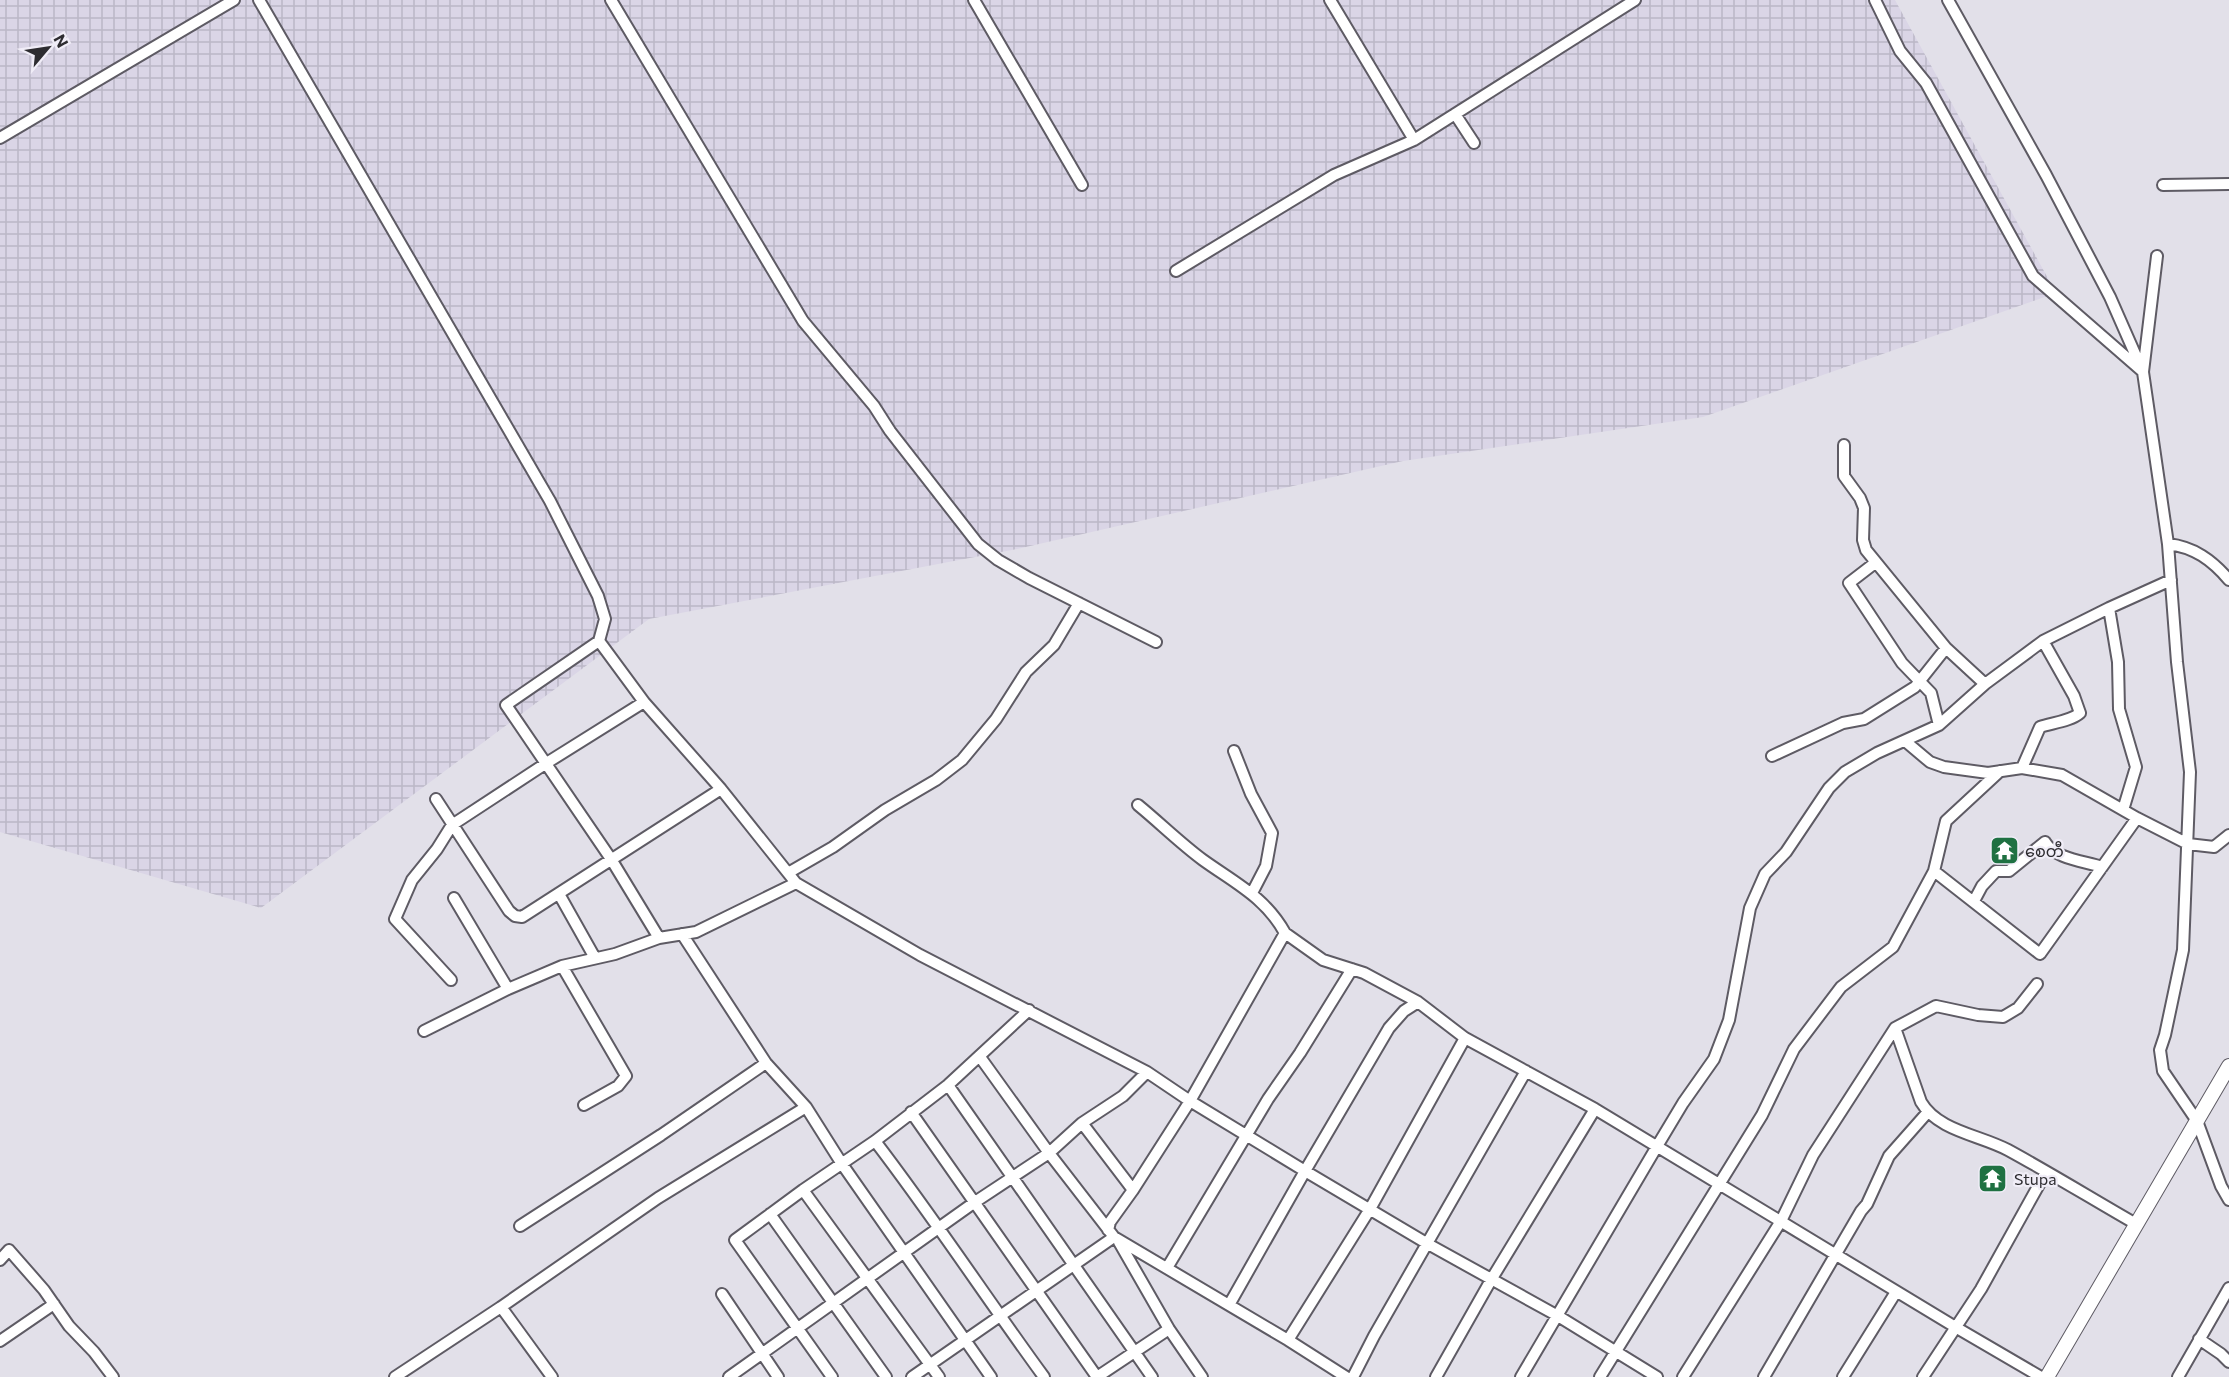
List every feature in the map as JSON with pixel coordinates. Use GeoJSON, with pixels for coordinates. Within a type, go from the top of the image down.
{"type":"FeatureCollection","features":[{"type":"Feature","properties":{"kind":"main road"},"geometry":{"type":"LineString","coordinates":[[2047,1377],[2229,1066]]}},
{"type":"Feature","properties":{"kind":"street"},"geometry":{"type":"LineString","coordinates":[[0,138],[234,0]]}},
{"type":"Feature","properties":{"kind":"street"},"geometry":{"type":"LineString","coordinates":[[259,0],[550,501],[598,596],[605,620],[599,641],[506,705],[611,859],[659,938]]}},
{"type":"Feature","properties":{"kind":"street"},"geometry":{"type":"LineString","coordinates":[[611,0],[803,321],[874,406],[978,544],[998,560],[1029,578],[1156,642]]}},
{"type":"Feature","properties":{"kind":"street"},"geometry":{"type":"LineString","coordinates":[[974,0],[1082,185]]}},
{"type":"Feature","properties":{"kind":"street"},"geometry":{"type":"LineString","coordinates":[[1330,0],[1414,140]]}},
{"type":"Feature","properties":{"kind":"street"},"geometry":{"type":"LineString","coordinates":[[1176,272],[1334,175],[1414,140],[1635,0]]}},
{"type":"Feature","properties":{"kind":"street"},"geometry":{"type":"LineString","coordinates":[[1875,0],[1900,51],[1926,83],[2033,276],[2143,372]]}},
{"type":"Feature","properties":{"kind":"street"},"geometry":{"type":"LineString","coordinates":[[1948,0],[2052,185],[2110,297],[2143,372]]}},
{"type":"Feature","properties":{"kind":"street"},"geometry":{"type":"LineString","coordinates":[[1455,114],[1474,143]]}},
{"type":"Feature","properties":{"kind":"street"},"geometry":{"type":"LineString","coordinates":[[2163,185],[2229,184]]}},
{"type":"Feature","properties":{"kind":"street"},"geometry":{"type":"LineString","coordinates":[[2157,256],[2143,372],[2168,544],[2177,662],[2190,771],[2183,950],[2160,1050],[2163,1071],[2197,1122],[2221,1186],[2229,1200]]}},
{"type":"Feature","properties":{"kind":"street"},"geometry":{"type":"LineString","coordinates":[[1844,445],[1844,476],[1860,498],[1864,508],[1863,540],[1866,550],[1946,648],[1985,684]]}},
{"type":"Feature","properties":{"kind":"street"},"geometry":{"type":"LineString","coordinates":[[2168,544],[2185,546],[2211,561],[2229,580]]}},
{"type":"Feature","properties":{"kind":"street"},"geometry":{"type":"LineString","coordinates":[[1875,563],[1849,583],[1902,663],[1931,693],[1939,725]]}},
{"type":"Feature","properties":{"kind":"street"},"geometry":{"type":"LineString","coordinates":[[1521,1377],[1683,1103],[1714,1059],[1729,1020],[1750,908],[1765,874],[1786,852],[1829,788],[1845,772],[1876,753],[1939,725],[1985,684],[2043,641],[2171,580]]}},
{"type":"Feature","properties":{"kind":"street"},"geometry":{"type":"LineString","coordinates":[[788,873],[833,847],[885,810],[936,780],[962,760],[996,720],[1026,672],[1054,645],[1079,603]]}},
{"type":"Feature","properties":{"kind":"street"},"geometry":{"type":"LineString","coordinates":[[2109,608],[2118,662],[2119,708],[2136,767],[2123,810]]}},
{"type":"Feature","properties":{"kind":"street"},"geometry":{"type":"LineString","coordinates":[[599,641],[644,702],[721,789],[796,883],[920,954],[1147,1072],[1305,1171],[1428,1244],[1558,1316],[1657,1377]]}},
{"type":"Feature","properties":{"kind":"street"},"geometry":{"type":"LineString","coordinates":[[2022,768],[2040,727],[2073,719],[2079,714],[2074,696],[2043,641]]}},
{"type":"Feature","properties":{"kind":"street"},"geometry":{"type":"LineString","coordinates":[[1772,756],[1843,723],[1864,719],[1915,687],[1946,648]]}},
{"type":"Feature","properties":{"kind":"street"},"geometry":{"type":"LineString","coordinates":[[451,980],[395,918],[412,880],[437,849],[452,825],[644,702]]}},
{"type":"Feature","properties":{"kind":"street"},"geometry":{"type":"LineString","coordinates":[[1905,741],[1930,762],[1944,767],[1988,772],[2022,768],[2062,775],[2188,844],[2214,847],[2229,835]]}},
{"type":"Feature","properties":{"kind":"street"},"geometry":{"type":"LineString","coordinates":[[1234,751],[1251,794],[1272,833],[1266,866],[1252,893]]}},
{"type":"Feature","properties":{"kind":"street"},"geometry":{"type":"LineString","coordinates":[[1600,1377],[1762,1115],[1794,1048],[1841,987],[1893,947],[1934,871],[1946,821],[2000,771]]}},
{"type":"Feature","properties":{"kind":"street"},"geometry":{"type":"LineString","coordinates":[[436,799],[509,911],[522,918],[721,789]]}},
{"type":"Feature","properties":{"kind":"street"},"geometry":{"type":"LineString","coordinates":[[1138,805],[1202,859],[1252,893],[1276,916],[1285,933],[1323,960],[1364,973],[1418,1002],[1465,1038],[1594,1109],[2041,1377]]}},
{"type":"Feature","properties":{"kind":"street"},"geometry":{"type":"LineString","coordinates":[[1934,871],[2040,954],[2137,818]]}},
{"type":"Feature","properties":{"kind":"street"},"geometry":{"type":"LineString","coordinates":[[1974,901],[1982,886],[1996,871],[2009,871],[2045,842],[2053,851],[2102,867]]}},
{"type":"Feature","properties":{"kind":"street"},"geometry":{"type":"LineString","coordinates":[[424,1031],[508,988],[562,966],[615,954],[659,938],[696,932],[796,883]]}},
{"type":"Feature","properties":{"kind":"street"},"geometry":{"type":"LineString","coordinates":[[560,894],[595,958]]}},
{"type":"Feature","properties":{"kind":"street"},"geometry":{"type":"LineString","coordinates":[[454,898],[508,988]]}},
{"type":"Feature","properties":{"kind":"street"},"geometry":{"type":"LineString","coordinates":[[1285,933],[1190,1101],[1110,1222],[1113,1236],[1346,1377]]}},
{"type":"Feature","properties":{"kind":"street"},"geometry":{"type":"LineString","coordinates":[[682,934],[766,1063],[806,1107],[842,1164],[991,1377]]}},
{"type":"Feature","properties":{"kind":"street"},"geometry":{"type":"LineString","coordinates":[[562,966],[626,1076],[618,1086],[584,1105]]}},
{"type":"Feature","properties":{"kind":"street"},"geometry":{"type":"LineString","coordinates":[[1167,1268],[1248,1136],[1268,1099],[1300,1053],[1352,969]]}},
{"type":"Feature","properties":{"kind":"street"},"geometry":{"type":"LineString","coordinates":[[1683,1377],[1781,1221],[1813,1155],[1895,1028],[1936,1006],[1978,1015],[2003,1017],[2018,1008],[2037,984]]}},
{"type":"Feature","properties":{"kind":"street"},"geometry":{"type":"LineString","coordinates":[[1229,1305],[1389,1028],[1404,1011],[1418,1002]]}},
{"type":"Feature","properties":{"kind":"street"},"geometry":{"type":"LineString","coordinates":[[832,1377],[735,1240],[875,1141],[948,1085],[1029,1010]]}},
{"type":"Feature","properties":{"kind":"street"},"geometry":{"type":"LineString","coordinates":[[1895,1028],[1927,1113],[1962,1132],[2006,1149],[2136,1224]]}},
{"type":"Feature","properties":{"kind":"street"},"geometry":{"type":"LineString","coordinates":[[1288,1340],[1370,1209],[1465,1038]]}},
{"type":"Feature","properties":{"kind":"street"},"geometry":{"type":"LineString","coordinates":[[980,1057],[1049,1154],[1113,1236],[1169,1329],[1202,1377]]}},
{"type":"Feature","properties":{"kind":"street"},"geometry":{"type":"LineString","coordinates":[[520,1226],[661,1135],[766,1063]]}},
{"type":"Feature","properties":{"kind":"street"},"geometry":{"type":"LineString","coordinates":[[1353,1377],[1374,1336],[1526,1071]]}},
{"type":"Feature","properties":{"kind":"street"},"geometry":{"type":"LineString","coordinates":[[729,1377],[867,1277],[1011,1177],[1049,1154],[1082,1123],[1123,1096],[1147,1072]]}},
{"type":"Feature","properties":{"kind":"street"},"geometry":{"type":"LineString","coordinates":[[948,1085],[1152,1377]]}},
{"type":"Feature","properties":{"kind":"street"},"geometry":{"type":"LineString","coordinates":[[395,1377],[658,1198],[806,1107]]}},
{"type":"Feature","properties":{"kind":"street"},"geometry":{"type":"LineString","coordinates":[[1436,1377],[1491,1280],[1594,1109]]}},
{"type":"Feature","properties":{"kind":"street"},"geometry":{"type":"LineString","coordinates":[[911,1112],[1097,1377],[1169,1329]]}},
{"type":"Feature","properties":{"kind":"street"},"geometry":{"type":"LineString","coordinates":[[1764,1377],[1861,1211],[1868,1204],[1889,1156],[1927,1113]]}},
{"type":"Feature","properties":{"kind":"street"},"geometry":{"type":"LineString","coordinates":[[1082,1123],[1132,1190]]}},
{"type":"Feature","properties":{"kind":"street"},"geometry":{"type":"LineString","coordinates":[[875,1141],[939,1227],[999,1316],[1044,1377]]}},
{"type":"Feature","properties":{"kind":"street"},"geometry":{"type":"LineString","coordinates":[[1923,1377],[1981,1289],[2046,1172]]}},
{"type":"Feature","properties":{"kind":"street"},"geometry":{"type":"LineString","coordinates":[[803,1190],[939,1377]]}},
{"type":"Feature","properties":{"kind":"street"},"geometry":{"type":"LineString","coordinates":[[770,1214],[886,1377]]}},
{"type":"Feature","properties":{"kind":"street"},"geometry":{"type":"LineString","coordinates":[[912,1377],[1113,1236]]}},
{"type":"Feature","properties":{"kind":"street"},"geometry":{"type":"LineString","coordinates":[[0,1260],[5,1250],[44,1290],[69,1326],[94,1352],[113,1377]]}},
{"type":"Feature","properties":{"kind":"street"},"geometry":{"type":"LineString","coordinates":[[2178,1377],[2229,1288]]}},
{"type":"Feature","properties":{"kind":"street"},"geometry":{"type":"LineString","coordinates":[[1842,1377],[1896,1292]]}},
{"type":"Feature","properties":{"kind":"street"},"geometry":{"type":"LineString","coordinates":[[722,1294],[778,1377]]}},
{"type":"Feature","properties":{"kind":"street"},"geometry":{"type":"LineString","coordinates":[[0,1341],[54,1304]]}},
{"type":"Feature","properties":{"kind":"street"},"geometry":{"type":"LineString","coordinates":[[501,1307],[552,1377]]}},
{"type":"Feature","properties":{"kind":"street"},"geometry":{"type":"LineString","coordinates":[[2199,1340],[2229,1362]]}},
{"type":"Feature","properties":{"kind":"shaded area"},"geometry":{"type":"Polygon","coordinates":[[[0,0],[1895,0],[2056,293],[1703,417],[1403,461],[1017,549],[649,619],[261,908],[0,832],[0,0]]]}},
{"type":"Feature","properties":{"kind":"place","name":"စေတီ"},"geometry":{"type":"Point","coordinates":[2004,850]}},
{"type":"Feature","properties":{"kind":"place","name":"Stupa"},"geometry":{"type":"Point","coordinates":[1993,1178]}}]}
